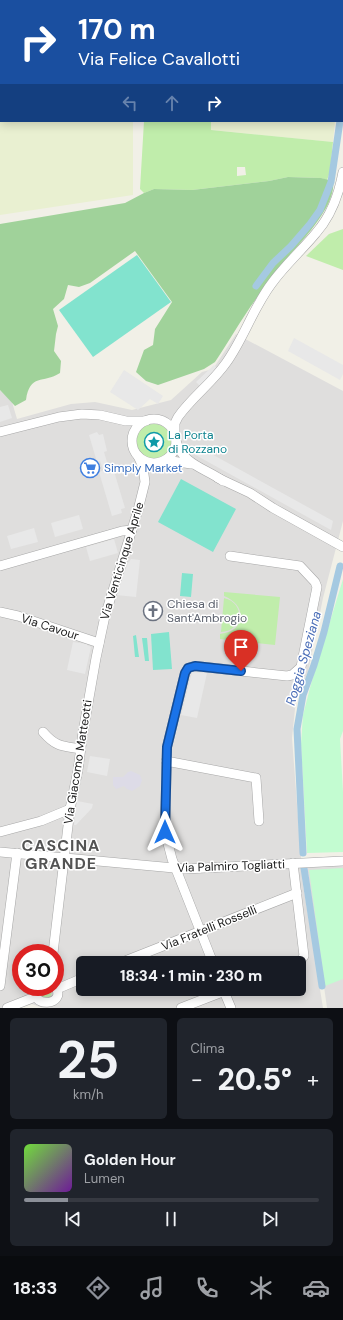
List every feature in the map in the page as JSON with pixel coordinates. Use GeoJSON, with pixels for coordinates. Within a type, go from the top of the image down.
{"type":"FeatureCollection","features":[{"type":"Feature","properties":{"kind":"street"},"geometry":{"type":"LineString","coordinates":[[145,478],[151,470],[172,454],[176,421],[180,413],[220,371],[235,348],[254,324],[287,266],[317,232],[332,209],[341,185],[343,172]]}},
{"type":"Feature","properties":{"kind":"street"},"geometry":{"type":"LineString","coordinates":[[160,420],[180,413]]}},
{"type":"Feature","properties":{"kind":"street"},"geometry":{"type":"LineString","coordinates":[[0,432],[53,418],[74,415],[94,414],[137,422],[155,419],[160,420],[167,424],[175,438],[181,454],[194,465],[248,497],[273,508],[343,547]]}},
{"type":"Feature","properties":{"kind":"street"},"geometry":{"type":"LineString","coordinates":[[112,418],[126,428],[132,442]]}},
{"type":"Feature","properties":{"kind":"street"},"geometry":{"type":"LineString","coordinates":[[146,421],[137,427],[132,436],[133,449],[143,461],[150,463],[172,461],[194,465]]}},
{"type":"Feature","properties":{"kind":"street","name":"Via Venticinque Aprile"},"geometry":{"type":"LineString","coordinates":[[99,643],[105,616],[138,510],[145,478],[143,467],[138,456]]}},
{"type":"Feature","properties":{"kind":"street"},"geometry":{"type":"LineString","coordinates":[[0,566],[122,531],[132,530]]}},
{"type":"Feature","properties":{"kind":"street"},"geometry":{"type":"LineString","coordinates":[[210,956],[176,868],[165,832],[167,747],[185,673],[188,668],[195,666],[287,676],[292,675],[301,667],[317,590],[315,582],[300,566],[296,564],[230,556]]}},
{"type":"Feature","properties":{"kind":"street","name":"Via Cavour"},"geometry":{"type":"LineString","coordinates":[[0,612],[18,616],[99,643]]}},
{"type":"Feature","properties":{"kind":"street","name":"Via Giacomo Matteotti"},"geometry":{"type":"LineString","coordinates":[[53,944],[70,809],[79,765],[99,643]]}},
{"type":"Feature","properties":{"kind":"street"},"geometry":{"type":"LineString","coordinates":[[43,732],[49,740],[57,745],[81,749]]}},
{"type":"Feature","properties":{"kind":"street"},"geometry":{"type":"LineString","coordinates":[[166,760],[256,778],[258,821]]}},
{"type":"Feature","properties":{"kind":"street"},"geometry":{"type":"LineString","coordinates":[[0,832],[41,821],[70,809]]}},
{"type":"Feature","properties":{"kind":"street","name":"Via Palmiro Togliatti"},"geometry":{"type":"LineString","coordinates":[[0,852],[185,869],[343,861]]}},
{"type":"Feature","properties":{"kind":"street"},"geometry":{"type":"LineString","coordinates":[[0,986],[17,853]]}},
{"type":"Feature","properties":{"kind":"street"},"geometry":{"type":"LineString","coordinates":[[293,863],[303,956]]}},
{"type":"Feature","properties":{"kind":"street","name":"Via Fratelli Rosselli"},"geometry":{"type":"LineString","coordinates":[[138,956],[297,893]]}},
{"type":"Feature","properties":{"kind":"street"},"geometry":{"type":"LineString","coordinates":[[64,984],[76,980]]}},
{"type":"Feature","properties":{"kind":"street"},"geometry":{"type":"LineString","coordinates":[[7,1008],[35,996],[40,1002],[49,1006],[55,1001],[57,996]]}},
{"type":"Feature","properties":{"kind":"street"},"geometry":{"type":"LineString","coordinates":[[181,1008],[211,996]]}},
{"type":"Feature","properties":{"kind":"street"},"geometry":{"type":"LineString","coordinates":[[228,996],[231,1008]]}},
{"type":"Feature","properties":{"kind":"shaded area"},"geometry":{"type":"Polygon","coordinates":[[[137,255],[171,302],[93,357],[59,310],[137,255]]]}},
{"type":"Feature","properties":{"kind":"shaded area"},"geometry":{"type":"Polygon","coordinates":[[[236,334],[343,391],[343,521],[323,598],[308,672],[296,699],[292,738],[303,884],[323,1008],[43,1008],[32,1004],[21,1008],[0,1008],[0,390],[12,402],[17,419],[71,404],[95,402],[132,410],[171,400],[202,372],[213,369],[236,334]]]}},
{"type":"Feature","properties":{"kind":"shaded area"},"geometry":{"type":"Polygon","coordinates":[[[294,338],[343,365],[343,374],[340,380],[288,351],[294,338]]]}},
{"type":"Feature","properties":{"kind":"shaded area"},"geometry":{"type":"Polygon","coordinates":[[[214,365],[218,369],[201,387],[196,382],[214,365]]]}},
{"type":"Feature","properties":{"kind":"shaded area"},"geometry":{"type":"Polygon","coordinates":[[[124,370],[163,396],[158,404],[150,399],[138,410],[110,392],[124,370]]]}},
{"type":"Feature","properties":{"kind":"shaded area"},"geometry":{"type":"Polygon","coordinates":[[[8,405],[12,418],[0,422],[0,407],[8,405]]]}},
{"type":"Feature","properties":{"kind":"shaded area"},"geometry":{"type":"Polygon","coordinates":[[[97,432],[99,435],[103,434],[107,451],[104,452],[109,469],[113,468],[125,508],[121,509],[122,513],[112,516],[99,472],[103,470],[100,461],[97,462],[89,435],[97,432]]]}},
{"type":"Feature","properties":{"kind":"shaded area"},"geometry":{"type":"Polygon","coordinates":[[[197,446],[333,521],[331,530],[192,453],[197,446]]]}},
{"type":"Feature","properties":{"kind":"shaded area"},"geometry":{"type":"Polygon","coordinates":[[[181,479],[236,509],[213,552],[158,522],[181,479]]]}},
{"type":"Feature","properties":{"kind":"shaded area"},"geometry":{"type":"Polygon","coordinates":[[[79,515],[83,529],[55,537],[51,523],[79,515]]]}},
{"type":"Feature","properties":{"kind":"shaded area"},"geometry":{"type":"Polygon","coordinates":[[[34,528],[38,542],[11,549],[7,536],[34,528]]]}},
{"type":"Feature","properties":{"kind":"shaded area"},"geometry":{"type":"Polygon","coordinates":[[[114,539],[118,553],[90,561],[86,547],[114,539]]]}},
{"type":"Feature","properties":{"kind":"shaded area"},"geometry":{"type":"Polygon","coordinates":[[[131,559],[140,560],[136,597],[116,595],[128,563],[131,559]]]}},
{"type":"Feature","properties":{"kind":"shaded area"},"geometry":{"type":"Polygon","coordinates":[[[182,573],[193,574],[191,597],[180,596],[182,573]]]}},
{"type":"Feature","properties":{"kind":"shaded area"},"geometry":{"type":"Polygon","coordinates":[[[169,632],[172,669],[153,670],[151,634],[169,632]]]}},
{"type":"Feature","properties":{"kind":"shaded area"},"geometry":{"type":"Polygon","coordinates":[[[136,635],[139,657],[135,657],[133,636],[136,635]]]}},
{"type":"Feature","properties":{"kind":"shaded area"},"geometry":{"type":"Polygon","coordinates":[[[142,638],[147,638],[149,661],[145,661],[142,638]]]}},
{"type":"Feature","properties":{"kind":"shaded area"},"geometry":{"type":"Polygon","coordinates":[[[73,642],[87,644],[91,647],[85,674],[67,670],[73,642]]]}},
{"type":"Feature","properties":{"kind":"shaded area"},"geometry":{"type":"Polygon","coordinates":[[[192,672],[207,673],[197,718],[181,715],[192,672]]]}},
{"type":"Feature","properties":{"kind":"shaded area"},"geometry":{"type":"Polygon","coordinates":[[[90,756],[110,759],[107,776],[87,772],[90,756]]]}},
{"type":"Feature","properties":{"kind":"shaded area"},"geometry":{"type":"Polygon","coordinates":[[[131,771],[140,775],[142,780],[140,786],[132,791],[124,786],[116,789],[113,785],[113,777],[123,777],[131,771]]]}},
{"type":"Feature","properties":{"kind":"shaded area"},"geometry":{"type":"Polygon","coordinates":[[[77,801],[93,804],[92,808],[76,825],[74,825],[77,801]]]}},
{"type":"Feature","properties":{"kind":"shaded area"},"geometry":{"type":"Polygon","coordinates":[[[27,845],[53,847],[52,854],[26,851],[27,845]]]}},
{"type":"Feature","properties":{"kind":"shaded area"},"geometry":{"type":"Polygon","coordinates":[[[343,856],[343,1008],[327,1008],[306,858],[343,856]]]}},
{"type":"Feature","properties":{"kind":"green space"},"geometry":{"type":"Polygon","coordinates":[[[0,122],[133,122],[133,195],[0,215],[0,122]]]}},
{"type":"Feature","properties":{"kind":"green space"},"geometry":{"type":"Polygon","coordinates":[[[144,122],[211,122],[211,130],[333,142],[330,172],[327,180],[321,178],[288,177],[269,181],[192,190],[154,189],[144,193],[140,189],[144,122]],[[237,167],[237,176],[246,175],[245,167],[237,167]]]}},
{"type":"Feature","properties":{"kind":"green space"},"geometry":{"type":"Polygon","coordinates":[[[211,122],[335,122],[333,142],[211,130],[211,122]]]}},
{"type":"Feature","properties":{"kind":"green space"},"geometry":{"type":"Polygon","coordinates":[[[288,177],[321,178],[333,181],[333,191],[329,202],[323,214],[306,237],[278,268],[247,311],[215,362],[204,369],[158,385],[146,381],[136,372],[144,350],[153,345],[155,329],[172,302],[135,251],[90,283],[79,287],[68,285],[64,299],[53,309],[58,326],[54,351],[61,361],[60,373],[34,382],[28,392],[26,400],[15,406],[0,390],[0,224],[125,203],[154,189],[192,190],[269,181],[288,177]]]}},
{"type":"Feature","properties":{"kind":"green space"},"geometry":{"type":"Polygon","coordinates":[[[343,229],[343,270],[306,256],[329,234],[343,229]]]}},
{"type":"Feature","properties":{"kind":"green space"},"geometry":{"type":"Polygon","coordinates":[[[154,424],[167,429],[172,442],[167,455],[154,460],[141,455],[136,442],[141,429],[154,424]]]}},
{"type":"Feature","properties":{"kind":"green space"},"geometry":{"type":"Polygon","coordinates":[[[343,579],[343,731],[340,739],[343,792],[343,852],[307,853],[301,744],[303,715],[343,579]]]}},
{"type":"Feature","properties":{"kind":"green space"},"geometry":{"type":"Polygon","coordinates":[[[224,592],[280,597],[275,645],[220,639],[220,634],[229,632],[235,628],[241,617],[237,605],[232,600],[224,596],[224,592]]]}},
{"type":"Feature","properties":{"kind":"green space"},"geometry":{"type":"Polygon","coordinates":[[[224,598],[236,605],[239,611],[239,616],[234,627],[221,632],[224,598]]]}},
{"type":"Feature","properties":{"kind":"green space"},"geometry":{"type":"Polygon","coordinates":[[[343,868],[343,979],[325,986],[309,870],[343,868]]]}},
{"type":"Feature","properties":{"kind":"green space"},"geometry":{"type":"Polygon","coordinates":[[[42,996],[50,996],[46,999],[42,996]]]}},
{"type":"Feature","properties":{"kind":"waterway"},"geometry":{"type":"LineString","coordinates":[[256,286],[273,263],[291,246],[320,210],[331,182],[340,122]]}},
{"type":"Feature","properties":{"kind":"waterway","name":"Roggia Speziana"},"geometry":{"type":"LineString","coordinates":[[303,853],[297,729],[303,695],[324,632],[340,566]]}},
{"type":"Feature","properties":{"kind":"waterway","name":"Roggia Speziana"},"geometry":{"type":"LineString","coordinates":[[304,868],[322,986]]}},
{"type":"Feature","properties":{"kind":"place","name":"La Porta di Rozzano"},"geometry":{"type":"Point","coordinates":[154,442]}},
{"type":"Feature","properties":{"kind":"place","name":"Simply Market"},"geometry":{"type":"Point","coordinates":[90,468]}},
{"type":"Feature","properties":{"kind":"place","name":"Chiesa di Sant'Ambrogio"},"geometry":{"type":"Point","coordinates":[153,611]}},
{"type":"Feature","properties":{"kind":"district","name":"CASCINA GRANDE"},"geometry":{"type":"Point","coordinates":[61,854]}},
{"type":"Feature","properties":{"kind":"route"},"geometry":{"type":"LineString","coordinates":[[165,832],[165,775],[167,747],[185,673],[188,668],[195,666],[241,671]]}}]}
